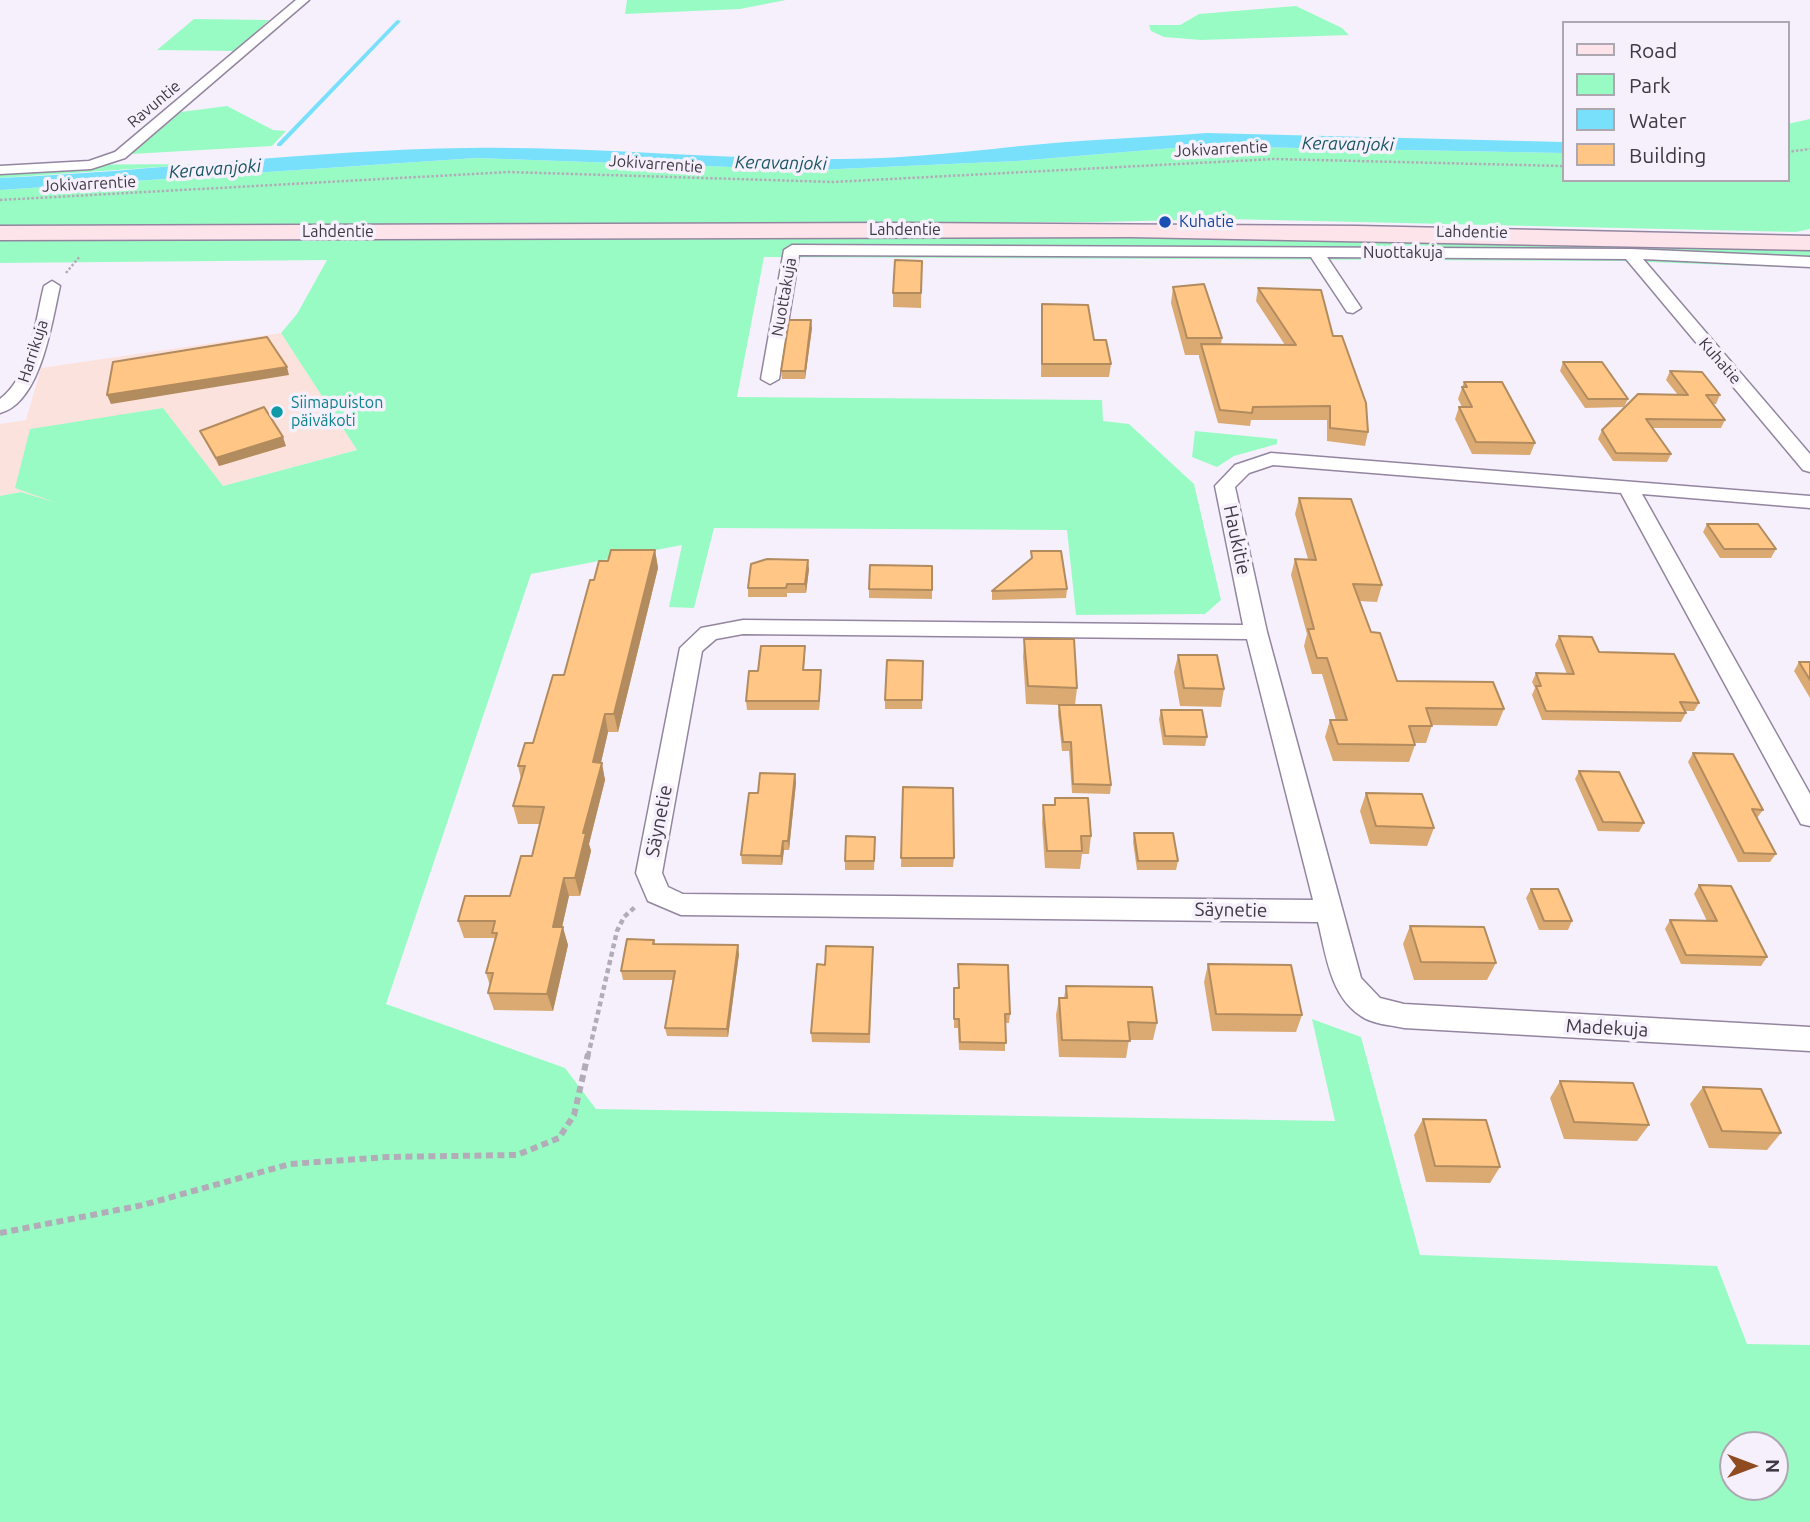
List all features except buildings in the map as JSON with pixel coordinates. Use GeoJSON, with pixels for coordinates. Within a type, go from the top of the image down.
{"type":"FeatureCollection","features":[{"type":"Feature","properties":{"kind":"main road","name":"Lahdentie"},"geometry":{"type":"LineString","coordinates":[[0,233],[994,240],[1472,232],[1810,243]]}},
{"type":"Feature","properties":{"kind":"street","name":"Ravuntie"},"geometry":{"type":"LineString","coordinates":[[0,170],[91,164],[120,155],[303,0]]}},
{"type":"Feature","properties":{"kind":"street","name":"Nuottakuja"},"geometry":{"type":"LineString","coordinates":[[770,379],[792,250],[994,240],[1316,253],[1632,254],[1810,262]]}},
{"type":"Feature","properties":{"kind":"street"},"geometry":{"type":"LineString","coordinates":[[1316,253],[1353,308]]}},
{"type":"Feature","properties":{"kind":"street","name":"Kuhatie"},"geometry":{"type":"LineString","coordinates":[[1632,254],[1660,292],[1810,466]]}},
{"type":"Feature","properties":{"kind":"street","name":"Harrikuja"},"geometry":{"type":"LineString","coordinates":[[0,408],[11,402],[24,386],[52,286]]}},
{"type":"Feature","properties":{"kind":"street","name":"Haukitie"},"geometry":{"type":"LineString","coordinates":[[1404,1016],[1371,1008],[1348,983],[1256,632],[1225,486],[1242,469],[1271,459],[1810,502]]}},
{"type":"Feature","properties":{"kind":"street"},"geometry":{"type":"LineString","coordinates":[[1627,486],[1810,817]]}},
{"type":"Feature","properties":{"kind":"street","name":"Säynetie"},"geometry":{"type":"LineString","coordinates":[[1256,632],[743,627],[709,633],[691,648],[649,873],[657,894],[681,904],[1327,911]]}},
{"type":"Feature","properties":{"kind":"street","name":"Madekuja"},"geometry":{"type":"LineString","coordinates":[[1404,1016],[1810,1039]]}},
{"type":"Feature","properties":{"kind":"path"},"geometry":{"type":"LineString","coordinates":[[1789,152],[1810,149]]}},
{"type":"Feature","properties":{"kind":"path","name":"Jokivarrentie"},"geometry":{"type":"LineString","coordinates":[[0,200],[101,197],[466,172],[595,172],[724,180],[829,182],[944,179],[1246,159],[1316,158],[1562,166]]}},
{"type":"Feature","properties":{"kind":"path"},"geometry":{"type":"LineString","coordinates":[[0,1233],[143,1205],[290,1164],[387,1157],[517,1155],[559,1138],[574,1115],[617,931],[624,917],[638,905],[633,898]]}},
{"type":"Feature","properties":{"kind":"shaded area"},"geometry":{"type":"Polygon","coordinates":[[[281,333],[357,450],[103,518],[21,492],[0,496],[0,424],[26,420],[41,368],[281,333]]]}},
{"type":"Feature","properties":{"kind":"green space"},"geometry":{"type":"Polygon","coordinates":[[[627,0],[786,0],[740,9],[625,14],[627,0]]]}},
{"type":"Feature","properties":{"kind":"green space"},"geometry":{"type":"Polygon","coordinates":[[[1296,6],[1342,28],[1349,35],[1201,40],[1164,37],[1151,31],[1149,25],[1180,25],[1199,14],[1296,6]]]}},
{"type":"Feature","properties":{"kind":"green space"},"geometry":{"type":"Polygon","coordinates":[[[194,19],[269,20],[236,51],[157,50],[194,19]]]}},
{"type":"Feature","properties":{"kind":"green space"},"geometry":{"type":"Polygon","coordinates":[[[227,106],[273,130],[286,131],[272,146],[131,154],[181,112],[227,106]]]}},
{"type":"Feature","properties":{"kind":"green space"},"geometry":{"type":"Polygon","coordinates":[[[1810,119],[1810,229],[1796,232],[1226,219],[1097,222],[0,226],[0,190],[476,158],[816,170],[1017,161],[1197,146],[1562,153],[1562,182],[1789,182],[1789,124],[1810,119]]]}},
{"type":"Feature","properties":{"kind":"green space"},"geometry":{"type":"Polygon","coordinates":[[[204,164],[0,178],[0,165],[204,164]]]}},
{"type":"Feature","properties":{"kind":"green space"},"geometry":{"type":"Polygon","coordinates":[[[1323,238],[1428,244],[1491,241],[1810,250],[1810,268],[1623,261],[764,257],[737,397],[1102,400],[1103,421],[1129,424],[1194,484],[1221,600],[1205,614],[1076,615],[1067,530],[714,528],[694,608],[669,607],[682,545],[531,574],[386,1004],[565,1068],[596,1109],[1335,1121],[1312,1019],[1361,1037],[1420,1255],[1717,1266],[1747,1344],[1810,1345],[1810,1522],[0,1522],[0,496],[21,492],[57,503],[15,488],[30,429],[163,408],[223,486],[357,450],[281,333],[297,314],[327,260],[0,263],[0,240],[1323,238]]]}},
{"type":"Feature","properties":{"kind":"green space"},"geometry":{"type":"Polygon","coordinates":[[[1195,431],[1277,439],[1277,444],[1234,456],[1217,467],[1192,457],[1195,431]]]}},
{"type":"Feature","properties":{"kind":"water","name":"Keravanjoki"},"geometry":{"type":"Polygon","coordinates":[[[1207,133],[1562,142],[1562,153],[1197,146],[1017,161],[816,170],[476,158],[0,190],[0,178],[409,150],[514,148],[796,159],[868,159],[1207,133]]]}},
{"type":"Feature","properties":{"kind":"waterway"},"geometry":{"type":"LineString","coordinates":[[279,145],[399,21]]}},
{"type":"Feature","properties":{"kind":"place","name":"Kuhatie"},"geometry":{"type":"Point","coordinates":[1165,222]}},
{"type":"Feature","properties":{"kind":"place","name":"Siimapuiston päiväkoti"},"geometry":{"type":"Point","coordinates":[277,412]}}]}
